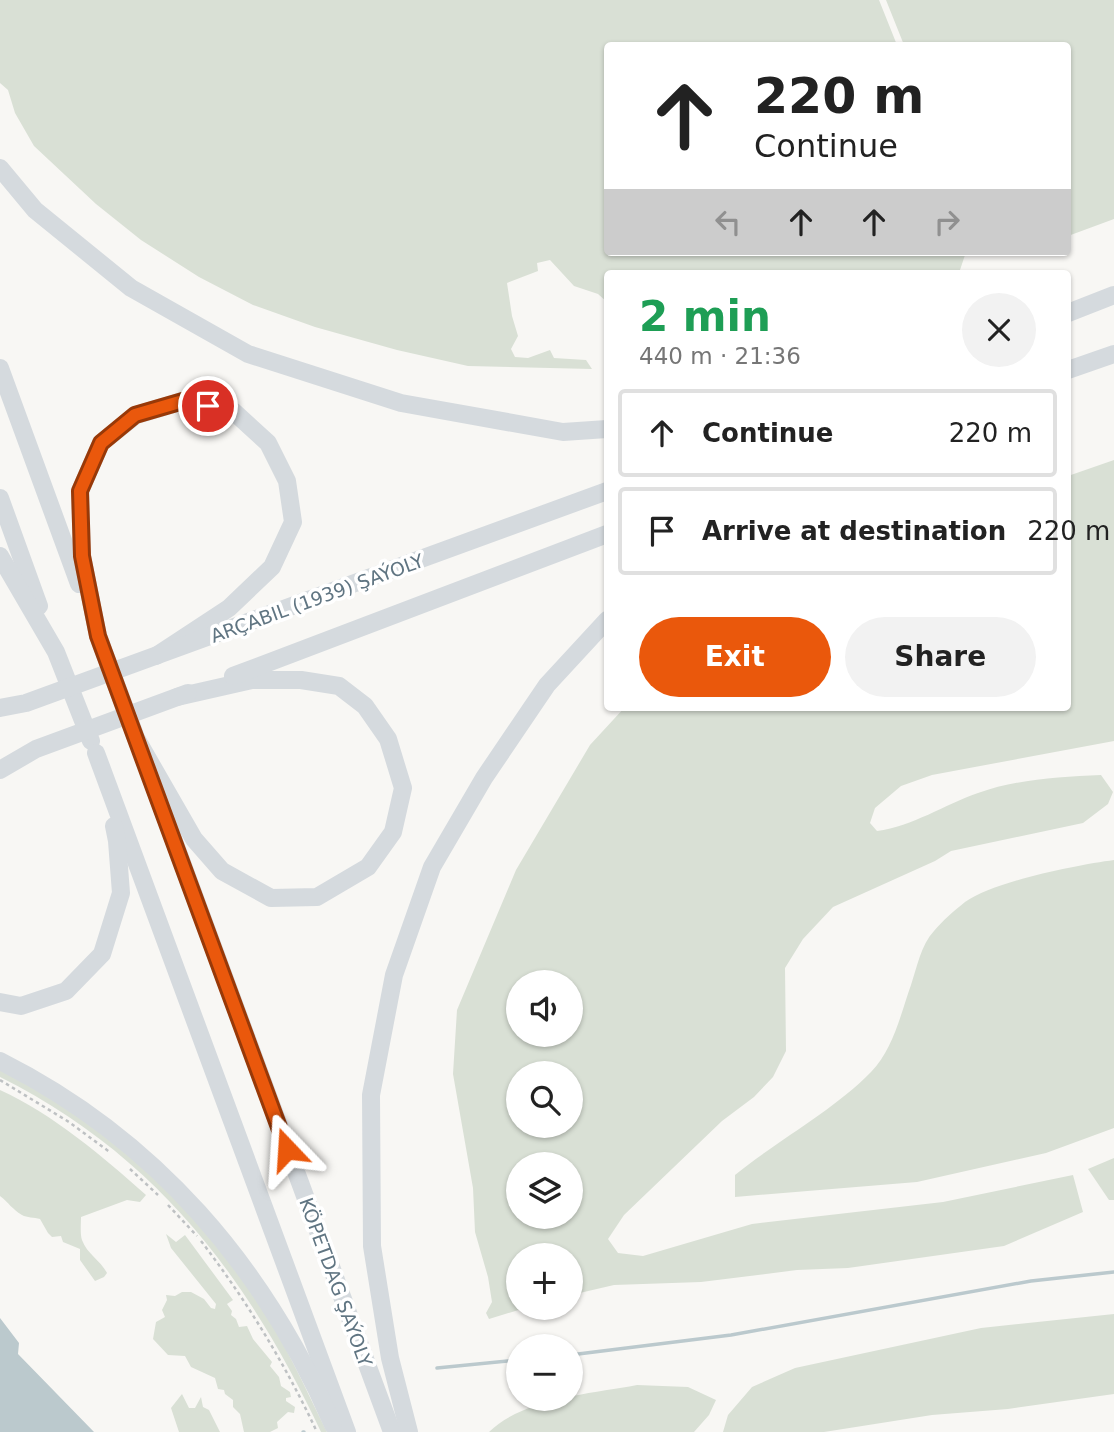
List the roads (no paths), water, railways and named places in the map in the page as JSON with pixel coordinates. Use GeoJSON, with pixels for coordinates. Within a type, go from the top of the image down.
{"type":"FeatureCollection","features":[{"type":"Feature","properties":{"kind":"main road"},"geometry":{"type":"LineString","coordinates":[[0,168],[35,210],[131,288],[248,354],[401,403],[563,432],[604,429]]}},
{"type":"Feature","properties":{"kind":"main road"},"geometry":{"type":"LineString","coordinates":[[1071,312],[1114,296]]}},
{"type":"Feature","properties":{"kind":"main road"},"geometry":{"type":"LineString","coordinates":[[1071,369],[1114,354]]}},
{"type":"Feature","properties":{"kind":"main road"},"geometry":{"type":"LineString","coordinates":[[0,368],[136,738],[194,839],[222,872],[271,898],[317,897],[368,867],[393,832],[403,788],[388,739],[365,706],[339,686],[301,680],[252,680],[177,697]]}},
{"type":"Feature","properties":{"kind":"main road"},"geometry":{"type":"LineString","coordinates":[[98,636],[82,556],[80,491],[101,443],[135,415],[183,401],[233,411],[268,443],[287,481],[293,522],[272,567],[229,608],[156,656]]}},
{"type":"Feature","properties":{"kind":"main road","name":"ARÇABIL (1939) ŞAÝOLY"},"geometry":{"type":"LineString","coordinates":[[0,708],[26,704],[604,492]]}},
{"type":"Feature","properties":{"kind":"main road"},"geometry":{"type":"LineString","coordinates":[[0,498],[347,1432]]}},
{"type":"Feature","properties":{"kind":"main road"},"geometry":{"type":"LineString","coordinates":[[0,770],[36,749],[604,535]]}},
{"type":"Feature","properties":{"kind":"main road"},"geometry":{"type":"LineString","coordinates":[[0,556],[56,652]]}},
{"type":"Feature","properties":{"kind":"main road"},"geometry":{"type":"LineString","coordinates":[[409,1432],[390,1358],[372,1246],[371,1095],[394,975],[432,867],[484,778],[547,685],[604,623]]}},
{"type":"Feature","properties":{"kind":"main road","name":"KÖPETDAG ŞAÝOLY"},"geometry":{"type":"LineString","coordinates":[[136,738],[392,1432]]}},
{"type":"Feature","properties":{"kind":"main road"},"geometry":{"type":"LineString","coordinates":[[0,1002],[22,1006],[66,991],[102,954],[121,893],[117,841],[96,753]]}},
{"type":"Feature","properties":{"kind":"main road"},"geometry":{"type":"LineString","coordinates":[[0,1060],[32,1076],[109,1128],[152,1164],[194,1206],[229,1247],[260,1290],[312,1377],[336,1432]]}},
{"type":"Feature","properties":{"kind":"waterway"},"geometry":{"type":"LineString","coordinates":[[583,1353],[731,1335],[1031,1281],[1114,1272]]}},
{"type":"Feature","properties":{"kind":"waterway"},"geometry":{"type":"LineString","coordinates":[[437,1368],[506,1361]]}}]}
